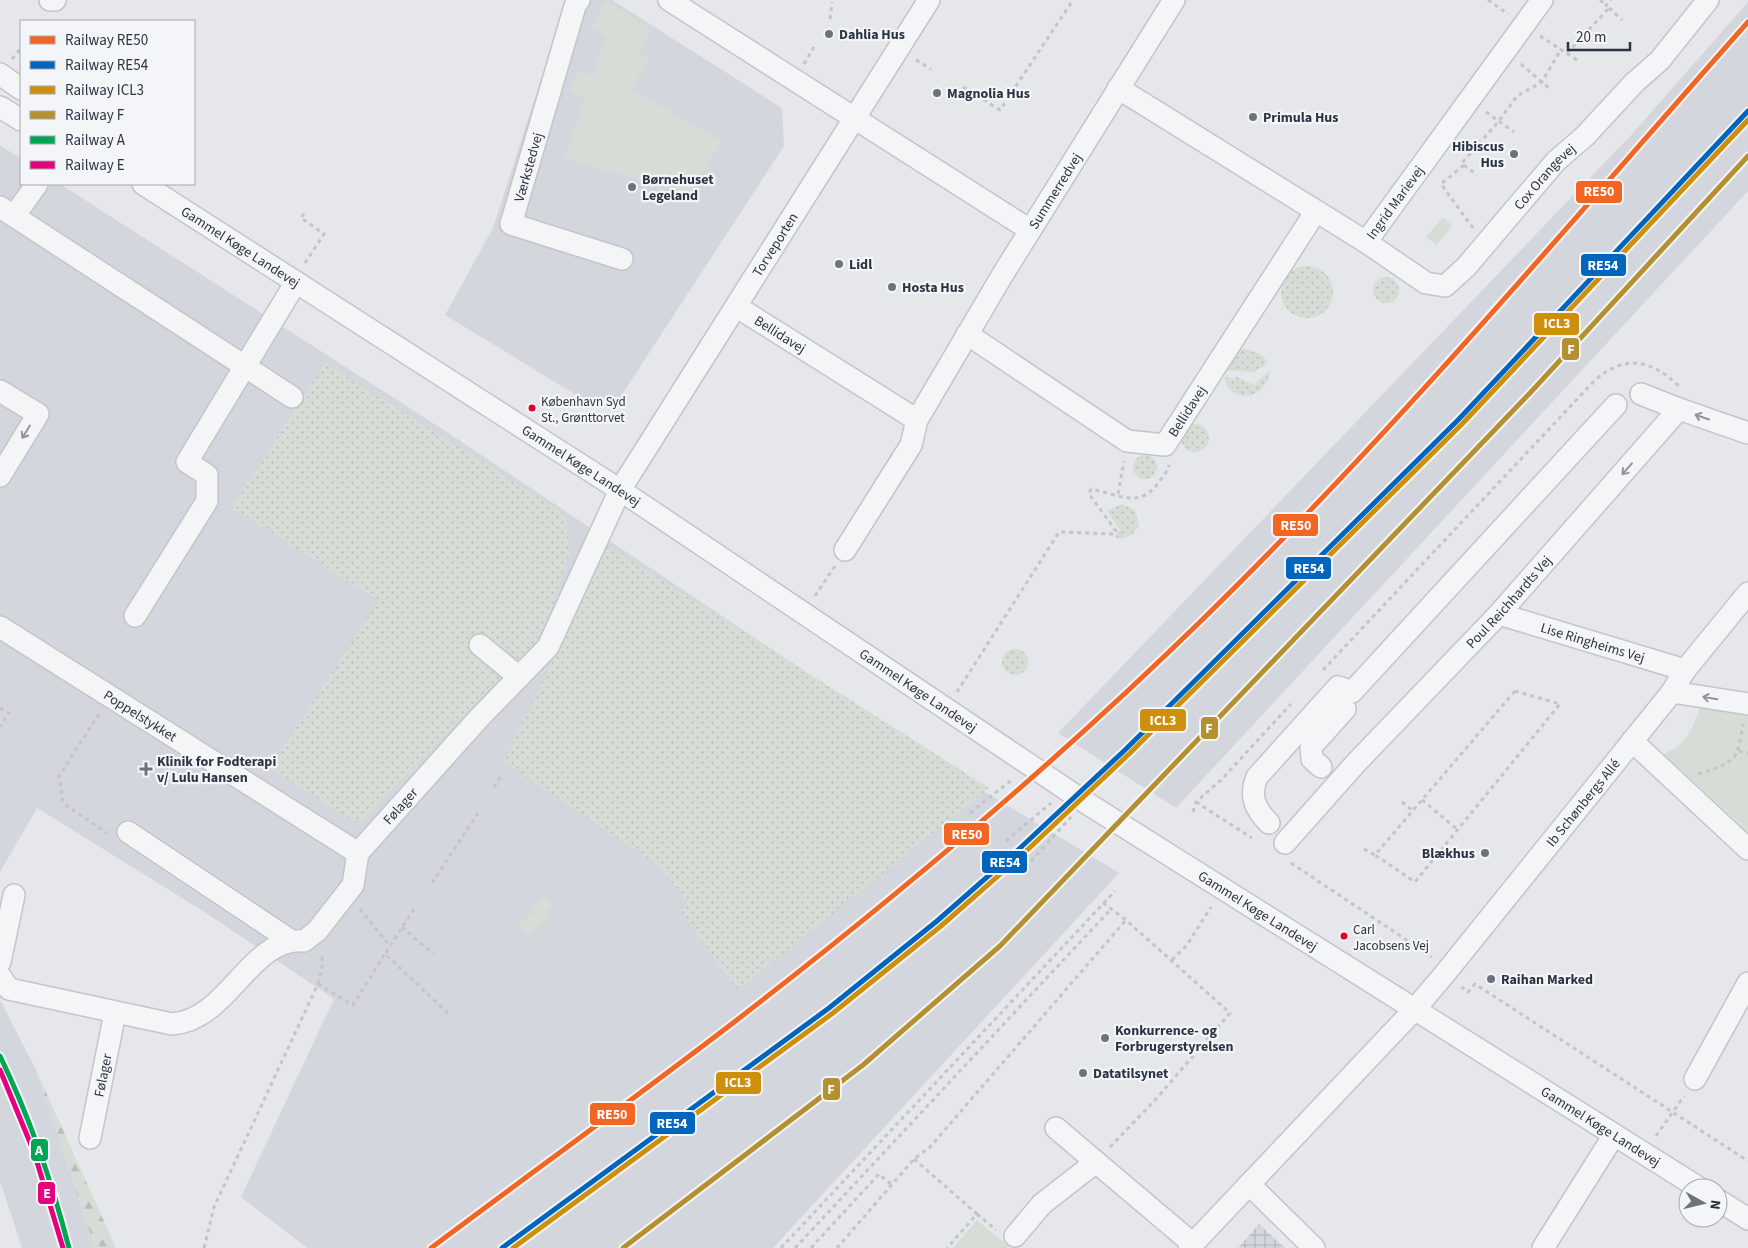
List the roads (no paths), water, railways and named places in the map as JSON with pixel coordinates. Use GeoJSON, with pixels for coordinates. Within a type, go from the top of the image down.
{"type":"FeatureCollection","features":[{"type":"Feature","properties":{"kind":"street"},"geometry":{"type":"LineString","coordinates":[[50,0],[56,0]]}},
{"type":"Feature","properties":{"kind":"street","name":"Værkstedvej"},"geometry":{"type":"LineString","coordinates":[[579,0],[572,16],[511,224],[622,259]]}},
{"type":"Feature","properties":{"kind":"street"},"geometry":{"type":"LineString","coordinates":[[669,0],[854,119]]}},
{"type":"Feature","properties":{"kind":"street","name":"Torveporten"},"geometry":{"type":"LineString","coordinates":[[620,490],[929,0]]}},
{"type":"Feature","properties":{"kind":"street","name":"Summerredvej"},"geometry":{"type":"LineString","coordinates":[[854,119],[1030,230],[1174,0]]}},
{"type":"Feature","properties":{"kind":"street","name":"Ingrid Marievej"},"geometry":{"type":"LineString","coordinates":[[1118,88],[1366,242],[1542,0]]}},
{"type":"Feature","properties":{"kind":"street","name":"Cox Orangevej"},"geometry":{"type":"LineString","coordinates":[[1366,242],[1426,283],[1445,286],[1466,267],[1556,161],[1585,136],[1634,82],[1660,60],[1708,0]]}},
{"type":"Feature","properties":{"kind":"street"},"geometry":{"type":"LineString","coordinates":[[0,74],[20,88]]}},
{"type":"Feature","properties":{"kind":"street"},"geometry":{"type":"LineString","coordinates":[[0,107],[20,119]]}},
{"type":"Feature","properties":{"kind":"street"},"geometry":{"type":"LineString","coordinates":[[36,185],[7,211],[292,397]]}},
{"type":"Feature","properties":{"kind":"street","name":"Gammel Køge Landevej"},"geometry":{"type":"LineString","coordinates":[[145,185],[620,490],[1085,802],[1683,1178]]}},
{"type":"Feature","properties":{"kind":"street","name":"Bellidavej"},"geometry":{"type":"LineString","coordinates":[[967,334],[1127,441],[1165,445],[1316,211]]}},
{"type":"Feature","properties":{"kind":"street"},"geometry":{"type":"LineString","coordinates":[[840,558],[911,444],[917,420],[967,334],[997,270],[1030,230]]}},
{"type":"Feature","properties":{"kind":"street"},"geometry":{"type":"LineString","coordinates":[[135,616],[207,501],[207,475],[187,462],[296,282]]}},
{"type":"Feature","properties":{"kind":"street","name":"Bellidavej"},"geometry":{"type":"LineString","coordinates":[[737,307],[917,420]]}},
{"type":"Feature","properties":{"kind":"street"},"geometry":{"type":"LineString","coordinates":[[0,390],[38,414],[6,453],[0,476]]}},
{"type":"Feature","properties":{"kind":"street"},"geometry":{"type":"LineString","coordinates":[[1641,394],[1679,410],[1748,433]]}},
{"type":"Feature","properties":{"kind":"street"},"geometry":{"type":"LineString","coordinates":[[1269,823],[1258,812],[1253,799],[1253,788],[1258,777],[1338,687],[1352,692],[1616,405]]}},
{"type":"Feature","properties":{"kind":"street","name":"Poul Reichhardts Vej"},"geometry":{"type":"LineString","coordinates":[[1285,851],[1355,764],[1499,614],[1679,410]]}},
{"type":"Feature","properties":{"kind":"street","name":"Følager"},"geometry":{"type":"LineString","coordinates":[[358,853],[548,647],[620,490]]}},
{"type":"Feature","properties":{"kind":"street","name":"Ib Schønbergs Allé"},"geometry":{"type":"LineString","coordinates":[[1414,1010],[1672,692],[1685,670],[1748,593]]}},
{"type":"Feature","properties":{"kind":"street","name":"Lise Ringheims Vej"},"geometry":{"type":"LineString","coordinates":[[1499,614],[1685,670]]}},
{"type":"Feature","properties":{"kind":"street","name":"Poppelstykket"},"geometry":{"type":"LineString","coordinates":[[0,627],[358,853]]}},
{"type":"Feature","properties":{"kind":"street"},"geometry":{"type":"LineString","coordinates":[[480,645],[519,678]]}},
{"type":"Feature","properties":{"kind":"street"},"geometry":{"type":"LineString","coordinates":[[1672,692],[1747,704]]}},
{"type":"Feature","properties":{"kind":"street"},"geometry":{"type":"LineString","coordinates":[[1321,767],[1312,758],[1311,746],[1345,709]]}},
{"type":"Feature","properties":{"kind":"street"},"geometry":{"type":"LineString","coordinates":[[1632,741],[1748,849]]}},
{"type":"Feature","properties":{"kind":"street"},"geometry":{"type":"LineString","coordinates":[[128,832],[290,940],[304,941],[317,931],[347,893],[353,885],[358,853]]}},
{"type":"Feature","properties":{"kind":"street"},"geometry":{"type":"LineString","coordinates":[[0,962],[14,895]]}},
{"type":"Feature","properties":{"kind":"street"},"geometry":{"type":"LineString","coordinates":[[0,976],[9,989],[172,1024],[187,1023],[203,1015],[219,1001],[260,958],[290,940]]}},
{"type":"Feature","properties":{"kind":"street"},"geometry":{"type":"LineString","coordinates":[[1695,1079],[1748,983]]}},
{"type":"Feature","properties":{"kind":"street"},"geometry":{"type":"LineString","coordinates":[[1056,1128],[1191,1246],[1414,1010]]}},
{"type":"Feature","properties":{"kind":"street","name":"Følager"},"geometry":{"type":"LineString","coordinates":[[90,1138],[115,1013]]}},
{"type":"Feature","properties":{"kind":"street"},"geometry":{"type":"LineString","coordinates":[[1543,1248],[1614,1135]]}},
{"type":"Feature","properties":{"kind":"street"},"geometry":{"type":"LineString","coordinates":[[1015,1236],[1042,1204],[1096,1162]]}},
{"type":"Feature","properties":{"kind":"street"},"geometry":{"type":"LineString","coordinates":[[1249,1184],[1314,1248]]}},
{"type":"Feature","properties":{"kind":"street"},"geometry":{"type":"LineString","coordinates":[[1728,1206],[1748,1219]]}},
{"type":"Feature","properties":{"kind":"rail line","name":"RE50"},"geometry":{"type":"LineString","coordinates":[[431,1248],[692,1054],[791,978],[913,880],[1032,778],[1148,672],[1275,547],[1414,400],[1748,22]]}},
{"type":"Feature","properties":{"kind":"rail line","name":"RE54"},"geometry":{"type":"LineString","coordinates":[[502,1248],[829,1008],[937,921],[1018,850],[1126,749],[1459,419],[1748,111]]}},
{"type":"Feature","properties":{"kind":"rail line","name":"ICL3"},"geometry":{"type":"LineString","coordinates":[[513,1248],[833,1013],[941,926],[1022,855],[1130,753],[1463,423],[1748,120]]}},
{"type":"Feature","properties":{"kind":"rail line","name":"F"},"geometry":{"type":"LineString","coordinates":[[623,1248],[863,1065],[1000,946],[1530,393],[1748,156]]}},
{"type":"Feature","properties":{"kind":"rail line","name":"A"},"geometry":{"type":"LineString","coordinates":[[0,1056],[39,1150],[69,1248]]}},
{"type":"Feature","properties":{"kind":"rail line","name":"E"},"geometry":{"type":"LineString","coordinates":[[0,1070],[34,1152],[63,1248]]}},
{"type":"Feature","properties":{"kind":"place","name":"Dahlia Hus"},"geometry":{"type":"Point","coordinates":[829,34]}},
{"type":"Feature","properties":{"kind":"place","name":"Magnolia Hus"},"geometry":{"type":"Point","coordinates":[937,93]}},
{"type":"Feature","properties":{"kind":"place","name":"Primula Hus"},"geometry":{"type":"Point","coordinates":[1253,117]}},
{"type":"Feature","properties":{"kind":"place","name":"Hibiscus Hus"},"geometry":{"type":"Point","coordinates":[1514,154]}},
{"type":"Feature","properties":{"kind":"place","name":"Børnehuset Legeland"},"geometry":{"type":"Point","coordinates":[632,187]}},
{"type":"Feature","properties":{"kind":"place","name":"Lidl"},"geometry":{"type":"Point","coordinates":[839,264]}},
{"type":"Feature","properties":{"kind":"place","name":"Hosta Hus"},"geometry":{"type":"Point","coordinates":[892,287]}},
{"type":"Feature","properties":{"kind":"place","name":"København Syd St., Grønttorvet"},"geometry":{"type":"Point","coordinates":[532,408]}},
{"type":"Feature","properties":{"kind":"place","name":"Klinik for Fodterapi v/ Lulu Hansen"},"geometry":{"type":"Point","coordinates":[146,769]}},
{"type":"Feature","properties":{"kind":"place","name":"Blækhus"},"geometry":{"type":"Point","coordinates":[1485,853]}},
{"type":"Feature","properties":{"kind":"place","name":"Carl Jacobsens Vej"},"geometry":{"type":"Point","coordinates":[1344,936]}},
{"type":"Feature","properties":{"kind":"place","name":"Raihan Marked"},"geometry":{"type":"Point","coordinates":[1491,979]}},
{"type":"Feature","properties":{"kind":"place","name":"Konkurrence- og Forbrugerstyrelsen"},"geometry":{"type":"Point","coordinates":[1105,1038]}},
{"type":"Feature","properties":{"kind":"place","name":"Datatilsynet"},"geometry":{"type":"Point","coordinates":[1083,1073]}}]}
